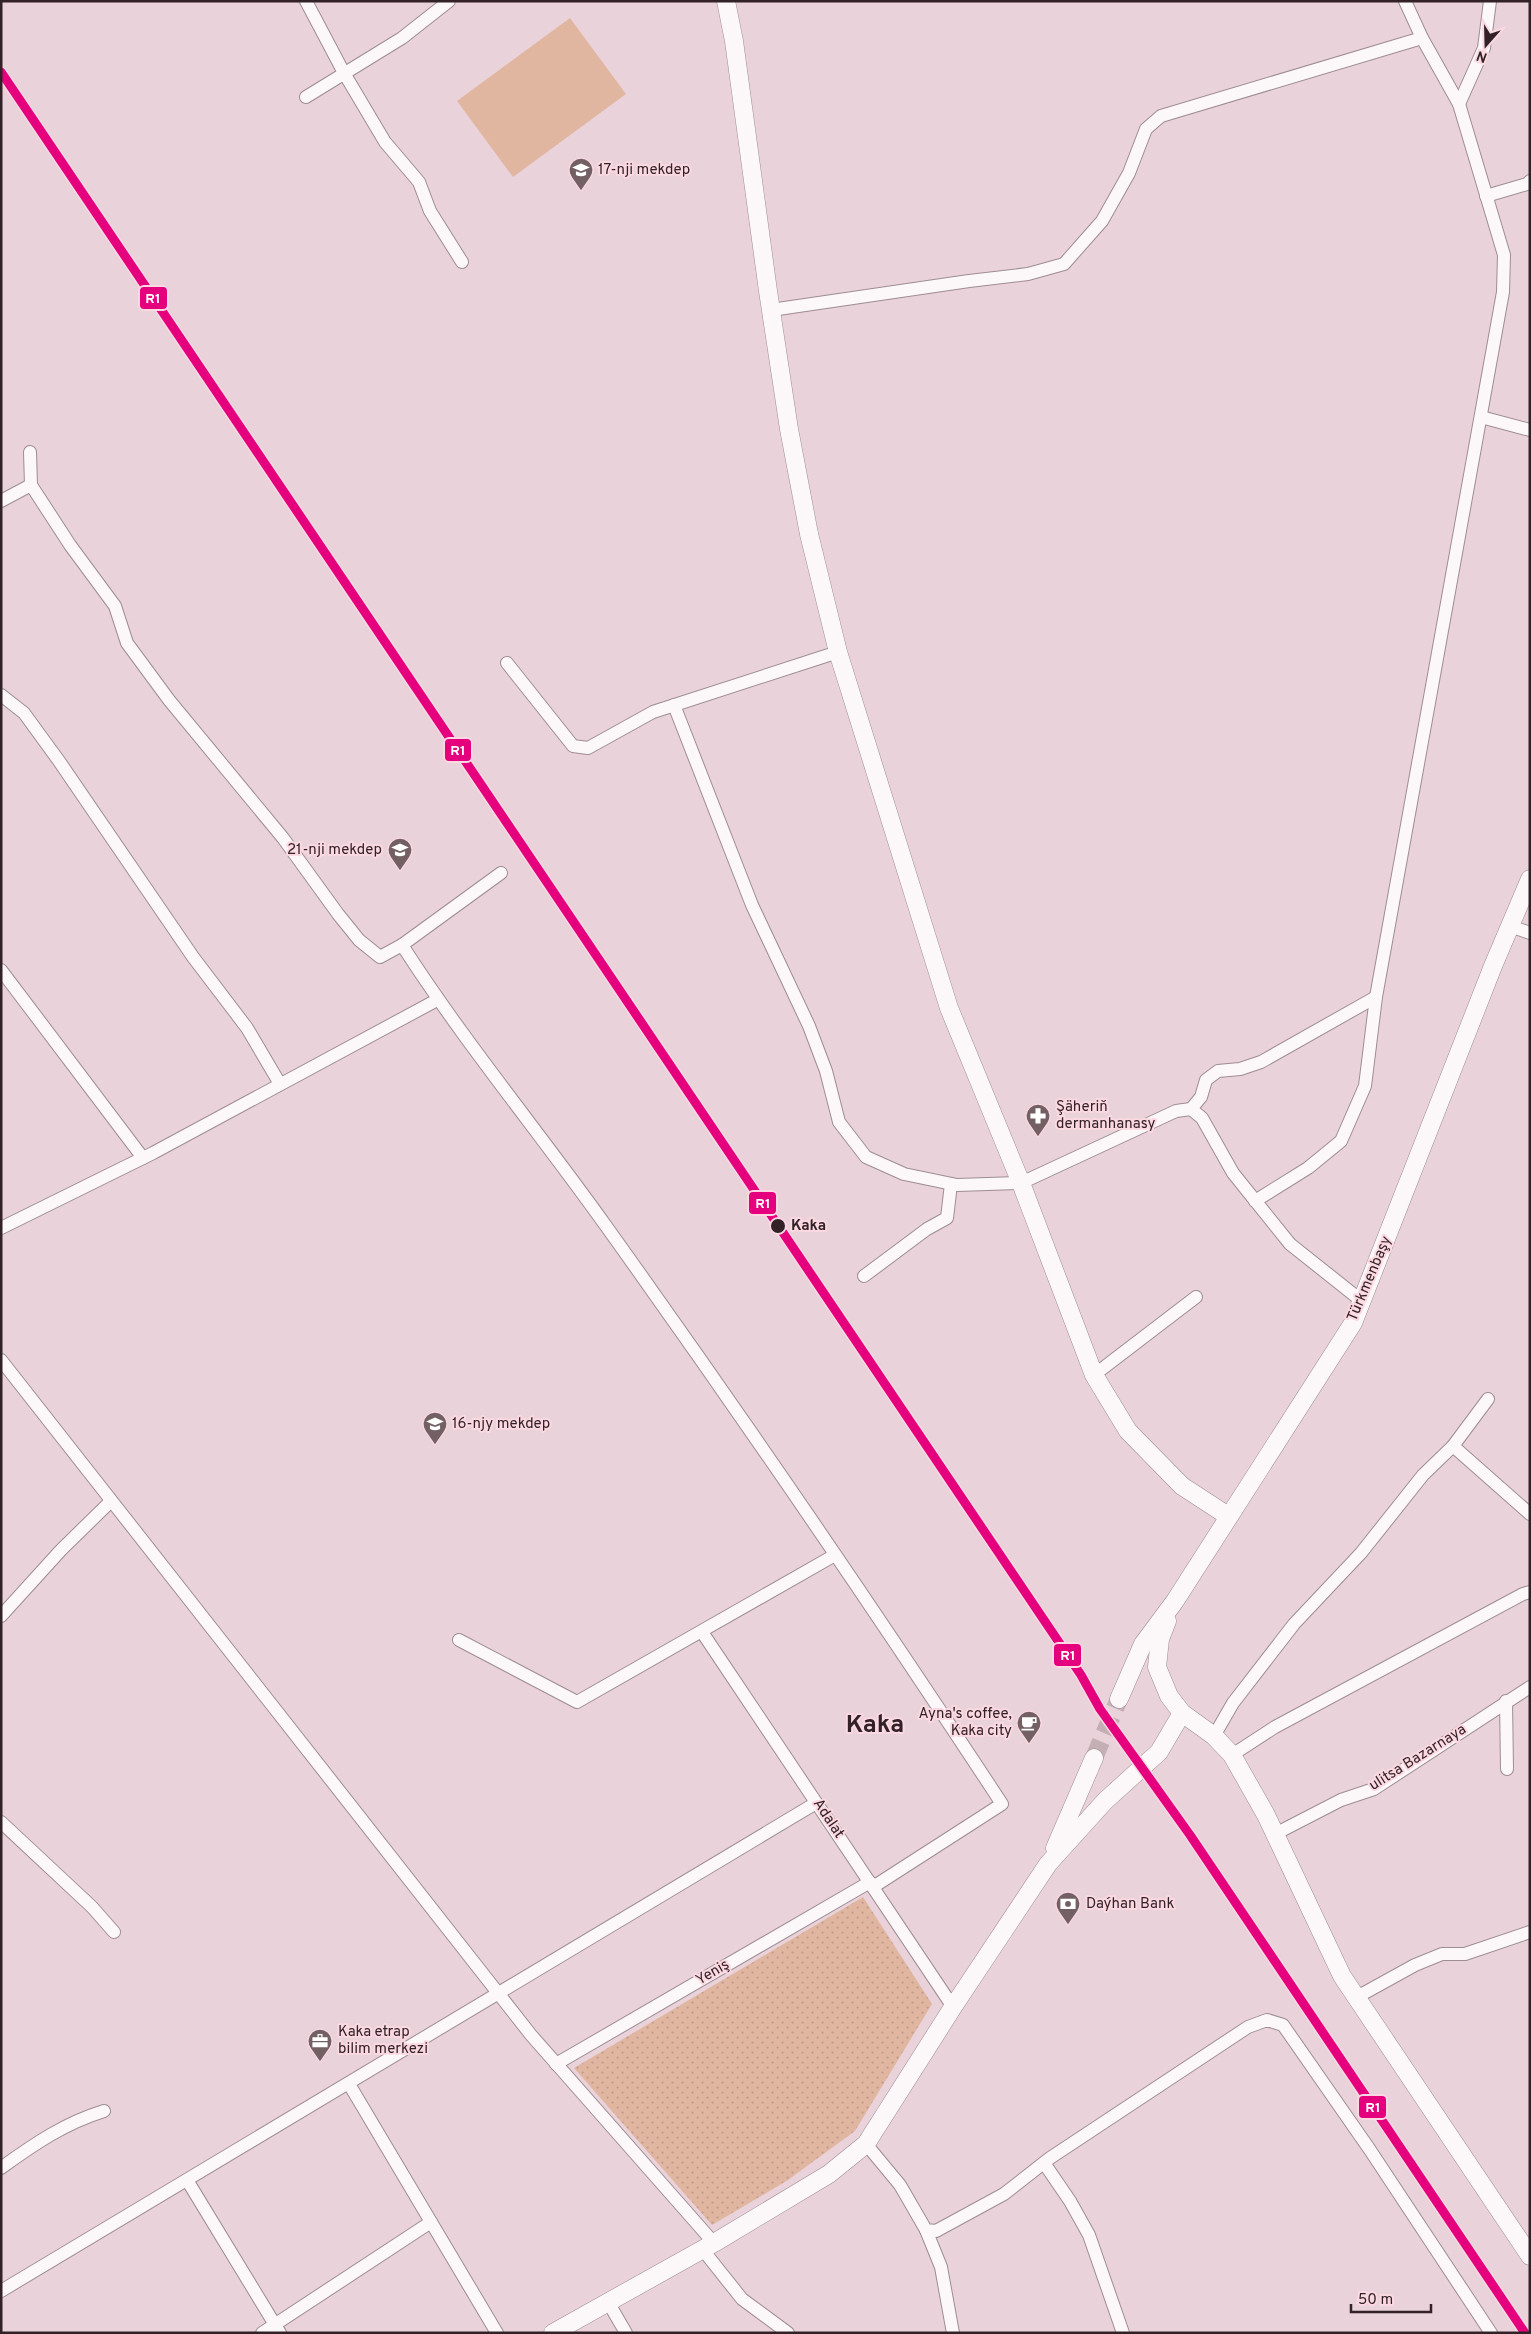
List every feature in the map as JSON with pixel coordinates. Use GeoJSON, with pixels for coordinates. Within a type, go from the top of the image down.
{"type":"FeatureCollection","features":[{"type":"Feature","properties":{"kind":"street"},"geometry":{"type":"LineString","coordinates":[[306,1],[384,142],[419,182],[430,211],[462,262]]}},
{"type":"Feature","properties":{"kind":"street"},"geometry":{"type":"LineString","coordinates":[[726,1],[734,41],[771,310],[809,534],[838,652],[949,1008],[1022,1183],[1094,1375],[1128,1431],[1182,1486],[1228,1516]]}},
{"type":"Feature","properties":{"kind":"street"},"geometry":{"type":"LineString","coordinates":[[1255,1201],[1308,1168],[1341,1141],[1365,1086],[1376,996],[1503,292],[1504,255],[1459,104],[1422,38],[1405,1]]}},
{"type":"Feature","properties":{"kind":"street"},"geometry":{"type":"LineString","coordinates":[[1459,104],[1484,48],[1490,1]]}},
{"type":"Feature","properties":{"kind":"street"},"geometry":{"type":"LineString","coordinates":[[306,97],[402,38],[447,2]]}},
{"type":"Feature","properties":{"kind":"street"},"geometry":{"type":"LineString","coordinates":[[771,310],[969,280],[1028,274],[1064,264],[1102,221],[1129,174],[1146,129],[1161,116],[1422,38]]}},
{"type":"Feature","properties":{"kind":"street"},"geometry":{"type":"LineString","coordinates":[[1486,196],[1527,184],[1530,181]]}},
{"type":"Feature","properties":{"kind":"street"},"geometry":{"type":"LineString","coordinates":[[1481,417],[1530,430]]}},
{"type":"Feature","properties":{"kind":"street"},"geometry":{"type":"LineString","coordinates":[[30,452],[31,484],[70,545],[115,606],[127,643],[168,700],[283,838],[359,940],[380,957],[402,945],[501,873]]}},
{"type":"Feature","properties":{"kind":"street"},"geometry":{"type":"LineString","coordinates":[[1,500],[31,484]]}},
{"type":"Feature","properties":{"kind":"street"},"geometry":{"type":"LineString","coordinates":[[507,663],[573,746],[588,748],[653,712],[838,652]]}},
{"type":"Feature","properties":{"kind":"street"},"geometry":{"type":"LineString","coordinates":[[1,696],[24,713],[59,761],[193,958],[247,1028],[280,1084]]}},
{"type":"Feature","properties":{"kind":"street"},"geometry":{"type":"LineString","coordinates":[[674,705],[752,905],[809,1026],[826,1072],[839,1122],[866,1157],[904,1174],[951,1184],[1022,1183],[1176,1111],[1191,1109],[1201,1097],[1206,1080],[1218,1071],[1240,1069],[1261,1062],[1376,996]]}},
{"type":"Feature","properties":{"kind":"street","name":"Türkmenbaşy"},"geometry":{"type":"LineString","coordinates":[[1119,1700],[1143,1644],[1176,1601],[1228,1516],[1353,1323],[1363,1302],[1530,879]]}},
{"type":"Feature","properties":{"kind":"street"},"geometry":{"type":"LineString","coordinates":[[1510,926],[1530,933]]}},
{"type":"Feature","properties":{"kind":"street"},"geometry":{"type":"LineString","coordinates":[[402,945],[437,1000],[605,1225],[835,1555],[577,1702],[459,1640]]}},
{"type":"Feature","properties":{"kind":"street"},"geometry":{"type":"LineString","coordinates":[[1,970],[143,1158]]}},
{"type":"Feature","properties":{"kind":"street"},"geometry":{"type":"LineString","coordinates":[[3,1223],[143,1158],[437,1000]]}},
{"type":"Feature","properties":{"kind":"street"},"geometry":{"type":"LineString","coordinates":[[1191,1109],[1202,1118],[1233,1173],[1290,1244],[1363,1302]]}},
{"type":"Feature","properties":{"kind":"street"},"geometry":{"type":"LineString","coordinates":[[864,1276],[927,1228],[947,1218],[951,1184]]}},
{"type":"Feature","properties":{"kind":"street"},"geometry":{"type":"LineString","coordinates":[[1094,1375],[1196,1298]]}},
{"type":"Feature","properties":{"kind":"street"},"geometry":{"type":"LineString","coordinates":[[1,1360],[499,1994],[708,2246],[742,2299],[788,2333]]}},
{"type":"Feature","properties":{"kind":"street"},"geometry":{"type":"LineString","coordinates":[[1214,1736],[1233,1704],[1294,1624],[1362,1553],[1423,1475],[1453,1446],[1488,1399]]}},
{"type":"Feature","properties":{"kind":"street"},"geometry":{"type":"LineString","coordinates":[[1453,1446],[1530,1514]]}},
{"type":"Feature","properties":{"kind":"street"},"geometry":{"type":"LineString","coordinates":[[1,1616],[61,1550],[111,1501]]}},
{"type":"Feature","properties":{"kind":"street","name":"Yeniş"},"geometry":{"type":"LineString","coordinates":[[556,2064],[872,1884],[1002,1804],[835,1555]]}},
{"type":"Feature","properties":{"kind":"street"},"geometry":{"type":"LineString","coordinates":[[1232,1755],[1275,1727],[1530,1592]]}},
{"type":"Feature","properties":{"kind":"street"},"geometry":{"type":"LineString","coordinates":[[1176,1601],[1160,1639],[1158,1667],[1169,1696],[1182,1712],[1214,1736],[1232,1755],[1275,1834],[1342,1976],[1530,2256]]}},
{"type":"Feature","properties":{"kind":"street","name":"Adalat"},"geometry":{"type":"LineString","coordinates":[[702,1632],[953,2007]]}},
{"type":"Feature","properties":{"kind":"street","name":"ulitsa Bazarnaya"},"geometry":{"type":"LineString","coordinates":[[1275,1834],[1341,1800],[1374,1789],[1530,1687]]}},
{"type":"Feature","properties":{"kind":"street"},"geometry":{"type":"LineString","coordinates":[[1506,1701],[1506,1768]]}},
{"type":"Feature","properties":{"kind":"street"},"geometry":{"type":"LineString","coordinates":[[553,2333],[708,2246],[829,2174],[866,2144],[953,2007],[1048,1864],[1105,1801],[1159,1752],[1182,1712]]}},
{"type":"Feature","properties":{"kind":"street"},"geometry":{"type":"LineString","coordinates":[[1048,1864],[1094,1758]]}},
{"type":"Feature","properties":{"kind":"street"},"geometry":{"type":"LineString","coordinates":[[1,2291],[816,1803]]}},
{"type":"Feature","properties":{"kind":"street"},"geometry":{"type":"LineString","coordinates":[[1,1822],[92,1908],[114,1932]]}},
{"type":"Feature","properties":{"kind":"street"},"geometry":{"type":"LineString","coordinates":[[1357,1997],[1442,1954],[1465,1954],[1530,1932]]}},
{"type":"Feature","properties":{"kind":"street"},"geometry":{"type":"LineString","coordinates":[[926,2230],[936,2231],[1004,2194],[1044,2163],[1248,2027],[1267,2020],[1283,2025],[1370,2150],[1491,2333]]}},
{"type":"Feature","properties":{"kind":"street"},"geometry":{"type":"LineString","coordinates":[[349,2084],[496,2333]]}},
{"type":"Feature","properties":{"kind":"street"},"geometry":{"type":"LineString","coordinates":[[1,2168],[36,2142],[78,2119],[104,2111]]}},
{"type":"Feature","properties":{"kind":"street"},"geometry":{"type":"LineString","coordinates":[[866,2144],[900,2184],[926,2230],[941,2267],[953,2333]]}},
{"type":"Feature","properties":{"kind":"street"},"geometry":{"type":"LineString","coordinates":[[1044,2163],[1070,2201],[1089,2235],[1123,2333]]}},
{"type":"Feature","properties":{"kind":"street"},"geometry":{"type":"LineString","coordinates":[[188,2180],[278,2329]]}},
{"type":"Feature","properties":{"kind":"street"},"geometry":{"type":"LineString","coordinates":[[262,2333],[278,2329],[431,2222]]}},
{"type":"Feature","properties":{"kind":"street"},"geometry":{"type":"LineString","coordinates":[[608,2302],[626,2333]]}},
{"type":"Feature","properties":{"kind":"shaded area"},"geometry":{"type":"Polygon","coordinates":[[[570,18],[626,94],[513,177],[457,101],[570,18]]]}},
{"type":"Feature","properties":{"kind":"shaded area"},"geometry":{"type":"Polygon","coordinates":[[[863,1897],[932,2004],[855,2131],[788,2180],[712,2225],[574,2068],[863,1897]]]}},
{"type":"Feature","properties":{"kind":"tunnel"},"geometry":{"type":"LineString","coordinates":[[1094,1758],[1119,1699]]}},
{"type":"Feature","properties":{"kind":"transit line","name":"R1"},"geometry":{"type":"LineString","coordinates":[[1,72],[1081,1675],[1100,1709],[1190,1835],[1525,2333]]}},
{"type":"Feature","properties":{"kind":"place","name":"17-nji mekdep"},"geometry":{"type":"Point","coordinates":[581,191]}},
{"type":"Feature","properties":{"kind":"place","name":"21-nji mekdep"},"geometry":{"type":"Point","coordinates":[400,871]}},
{"type":"Feature","properties":{"kind":"place","name":"Şäheriň dermanhanasy"},"geometry":{"type":"Point","coordinates":[1038,1137]}},
{"type":"Feature","properties":{"kind":"place","name":"Kaka"},"geometry":{"type":"Point","coordinates":[778,1226]}},
{"type":"Feature","properties":{"kind":"place","name":"16-njy mekdep"},"geometry":{"type":"Point","coordinates":[435,1445]}},
{"type":"Feature","properties":{"kind":"place","name":"Ayna's coffee, Kaka city"},"geometry":{"type":"Point","coordinates":[1029,1744]}},
{"type":"Feature","properties":{"kind":"place","name":"Daýhan Bank"},"geometry":{"type":"Point","coordinates":[1068,1925]}},
{"type":"Feature","properties":{"kind":"place","name":"Kaka etrap bilim merkezi"},"geometry":{"type":"Point","coordinates":[320,2062]}},
{"type":"Feature","properties":{"kind":"district","name":"Kaka"},"geometry":{"type":"Point","coordinates":[875,1726]}}]}
